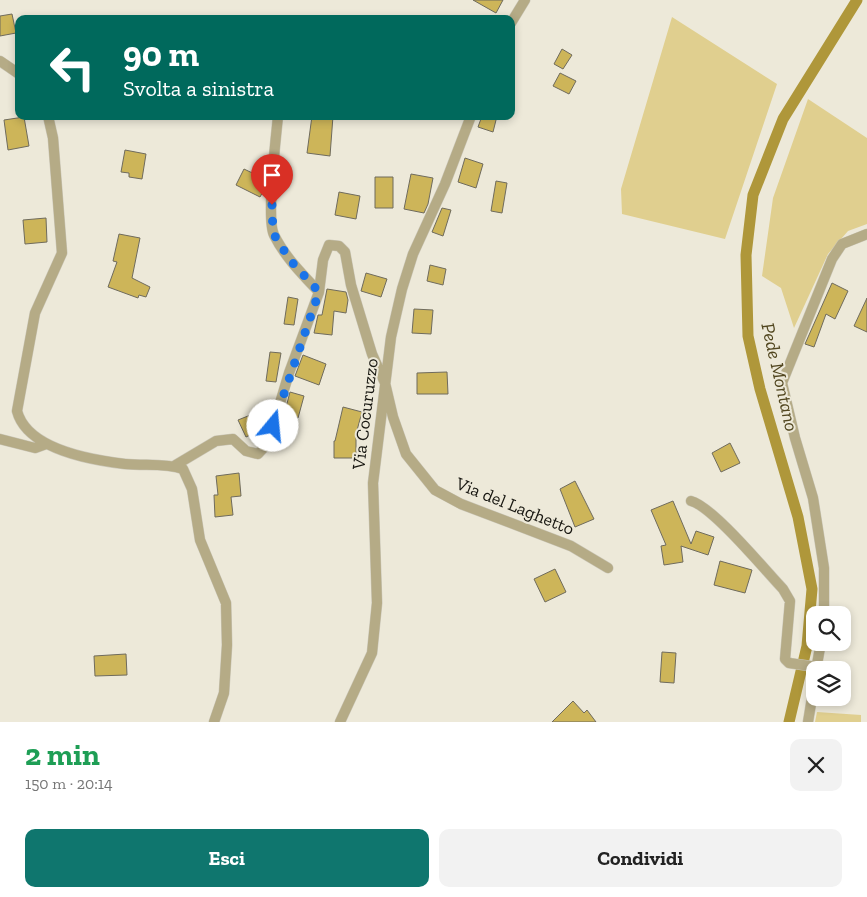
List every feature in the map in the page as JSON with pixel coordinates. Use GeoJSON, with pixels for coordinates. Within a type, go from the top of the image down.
{"type":"FeatureCollection","features":[{"type":"Feature","properties":{"kind":"street"},"geometry":{"type":"LineString","coordinates":[[515,16],[525,0]]}},
{"type":"Feature","properties":{"kind":"street"},"geometry":{"type":"LineString","coordinates":[[0,61],[15,71]]}},
{"type":"Feature","properties":{"kind":"street"},"geometry":{"type":"LineString","coordinates":[[49,120],[53,138],[62,253],[35,313],[17,410],[20,424],[46,444],[74,454],[124,464],[174,466],[183,469],[192,490],[200,540],[226,603],[227,645],[224,693],[214,722]]}},
{"type":"Feature","properties":{"kind":"street"},"geometry":{"type":"LineString","coordinates":[[278,120],[272,191],[273,233],[290,260],[319,292]]}},
{"type":"Feature","properties":{"kind":"street","name":"Via Cocuruzzo"},"geometry":{"type":"LineString","coordinates":[[340,722],[372,653],[376,603],[374,483],[391,337],[402,289],[413,254],[445,184],[469,120]]}},
{"type":"Feature","properties":{"kind":"street"},"geometry":{"type":"LineString","coordinates":[[824,606],[824,568],[814,498],[795,438],[782,383],[832,259],[842,244],[867,234]]}},
{"type":"Feature","properties":{"kind":"street"},"geometry":{"type":"LineString","coordinates":[[174,466],[216,441],[233,439],[246,451],[258,454],[268,443],[289,373],[319,292],[323,260],[329,245],[339,246],[345,252],[351,284],[372,354],[385,383]]}},
{"type":"Feature","properties":{"kind":"street","name":"Via del Laghetto"},"geometry":{"type":"LineString","coordinates":[[385,383],[393,417],[406,454],[435,490],[461,504],[572,546],[608,568]]}},
{"type":"Feature","properties":{"kind":"street"},"geometry":{"type":"LineString","coordinates":[[0,439],[35,448],[46,444]]}},
{"type":"Feature","properties":{"kind":"street"},"geometry":{"type":"LineString","coordinates":[[691,501],[698,503],[714,516],[783,589],[790,601],[785,659],[789,663],[806,665]]}},
{"type":"Feature","properties":{"kind":"street"},"geometry":{"type":"LineString","coordinates":[[808,722],[811,706]]}},
{"type":"Feature","properties":{"kind":"shaded area"},"geometry":{"type":"Polygon","coordinates":[[[672,17],[777,84],[725,239],[622,214],[621,189],[672,17]]]}},
{"type":"Feature","properties":{"kind":"shaded area"},"geometry":{"type":"Polygon","coordinates":[[[808,99],[867,138],[867,224],[848,231],[828,254],[794,328],[781,288],[762,276],[773,198],[808,99]]]}},
{"type":"Feature","properties":{"kind":"shaded area"},"geometry":{"type":"Polygon","coordinates":[[[817,712],[861,715],[861,722],[815,722],[817,712]]]}},
{"type":"Feature","properties":{"kind":"building"},"geometry":{"type":"Polygon","coordinates":[[[473,0],[503,0],[496,13],[473,0]]]}},
{"type":"Feature","properties":{"kind":"building"},"geometry":{"type":"Polygon","coordinates":[[[12,14],[15,33],[0,36],[0,16],[12,14]]]}},
{"type":"Feature","properties":{"kind":"building"},"geometry":{"type":"Polygon","coordinates":[[[562,49],[572,55],[563,69],[554,64],[562,49]]]}},
{"type":"Feature","properties":{"kind":"building"},"geometry":{"type":"Polygon","coordinates":[[[560,73],[576,81],[569,94],[553,86],[560,73]]]}},
{"type":"Feature","properties":{"kind":"building"},"geometry":{"type":"Polygon","coordinates":[[[15,118],[15,120],[25,120],[29,146],[8,150],[4,120],[15,118]]]}},
{"type":"Feature","properties":{"kind":"building"},"geometry":{"type":"Polygon","coordinates":[[[311,120],[333,120],[330,156],[307,153],[311,120]]]}},
{"type":"Feature","properties":{"kind":"building"},"geometry":{"type":"Polygon","coordinates":[[[481,120],[496,120],[493,132],[478,127],[481,120]]]}},
{"type":"Feature","properties":{"kind":"building"},"geometry":{"type":"Polygon","coordinates":[[[125,150],[146,154],[142,179],[129,177],[129,173],[121,172],[125,150]]]}},
{"type":"Feature","properties":{"kind":"building"},"geometry":{"type":"Polygon","coordinates":[[[465,158],[483,164],[476,188],[458,182],[465,158]]]}},
{"type":"Feature","properties":{"kind":"building"},"geometry":{"type":"Polygon","coordinates":[[[244,169],[265,179],[265,188],[260,197],[236,185],[244,169]]]}},
{"type":"Feature","properties":{"kind":"building"},"geometry":{"type":"Polygon","coordinates":[[[411,174],[433,178],[428,204],[424,213],[404,209],[411,174]]]}},
{"type":"Feature","properties":{"kind":"building"},"geometry":{"type":"Polygon","coordinates":[[[375,177],[393,177],[393,208],[375,208],[375,177]]]}},
{"type":"Feature","properties":{"kind":"building"},"geometry":{"type":"Polygon","coordinates":[[[496,181],[507,183],[502,213],[491,211],[496,181]]]}},
{"type":"Feature","properties":{"kind":"building"},"geometry":{"type":"Polygon","coordinates":[[[339,192],[360,196],[356,219],[335,215],[339,192]]]}},
{"type":"Feature","properties":{"kind":"building"},"geometry":{"type":"Polygon","coordinates":[[[442,208],[451,210],[443,236],[432,232],[442,208]]]}},
{"type":"Feature","properties":{"kind":"building"},"geometry":{"type":"Polygon","coordinates":[[[46,218],[47,242],[25,244],[23,220],[46,218]]]}},
{"type":"Feature","properties":{"kind":"building"},"geometry":{"type":"Polygon","coordinates":[[[119,234],[140,238],[132,278],[150,287],[146,297],[139,295],[138,298],[108,287],[117,262],[113,261],[119,234]]]}},
{"type":"Feature","properties":{"kind":"building"},"geometry":{"type":"Polygon","coordinates":[[[430,265],[446,269],[443,285],[427,281],[430,265]]]}},
{"type":"Feature","properties":{"kind":"building"},"geometry":{"type":"Polygon","coordinates":[[[366,273],[387,279],[381,297],[361,291],[366,273]]]}},
{"type":"Feature","properties":{"kind":"building"},"geometry":{"type":"Polygon","coordinates":[[[832,283],[848,291],[835,319],[826,314],[814,347],[805,344],[832,283]]]}},
{"type":"Feature","properties":{"kind":"building"},"geometry":{"type":"Polygon","coordinates":[[[327,289],[346,292],[348,300],[346,313],[334,311],[332,335],[314,333],[318,315],[322,315],[327,289]]]}},
{"type":"Feature","properties":{"kind":"building"},"geometry":{"type":"Polygon","coordinates":[[[288,297],[298,299],[294,325],[284,324],[288,297]]]}},
{"type":"Feature","properties":{"kind":"building"},"geometry":{"type":"Polygon","coordinates":[[[867,298],[867,332],[854,326],[867,298]]]}},
{"type":"Feature","properties":{"kind":"building"},"geometry":{"type":"Polygon","coordinates":[[[414,309],[433,310],[431,334],[412,333],[414,309]]]}},
{"type":"Feature","properties":{"kind":"building"},"geometry":{"type":"Polygon","coordinates":[[[270,352],[281,353],[276,382],[266,381],[270,352]]]}},
{"type":"Feature","properties":{"kind":"building"},"geometry":{"type":"Polygon","coordinates":[[[303,355],[326,364],[319,385],[295,376],[303,355]]]}},
{"type":"Feature","properties":{"kind":"building"},"geometry":{"type":"Polygon","coordinates":[[[447,372],[448,394],[417,394],[417,373],[447,372]]]}},
{"type":"Feature","properties":{"kind":"building"},"geometry":{"type":"Polygon","coordinates":[[[290,392],[304,396],[298,418],[284,415],[290,392]]]}},
{"type":"Feature","properties":{"kind":"building"},"geometry":{"type":"Polygon","coordinates":[[[343,407],[362,412],[356,434],[356,458],[334,458],[334,441],[343,407]]]}},
{"type":"Feature","properties":{"kind":"building"},"geometry":{"type":"Polygon","coordinates":[[[253,414],[261,430],[246,437],[238,420],[253,414]]]}},
{"type":"Feature","properties":{"kind":"building"},"geometry":{"type":"Polygon","coordinates":[[[730,443],[740,463],[721,472],[712,453],[730,443]]]}},
{"type":"Feature","properties":{"kind":"building"},"geometry":{"type":"Polygon","coordinates":[[[239,473],[241,496],[231,497],[233,515],[215,517],[214,495],[218,495],[216,476],[239,473]]]}},
{"type":"Feature","properties":{"kind":"building"},"geometry":{"type":"Polygon","coordinates":[[[575,481],[594,519],[575,527],[560,489],[575,481]]]}},
{"type":"Feature","properties":{"kind":"building"},"geometry":{"type":"Polygon","coordinates":[[[673,501],[691,544],[696,531],[714,537],[708,555],[681,546],[683,562],[664,565],[661,546],[666,545],[651,510],[673,501]]]}},
{"type":"Feature","properties":{"kind":"building"},"geometry":{"type":"Polygon","coordinates":[[[720,561],[752,570],[745,593],[714,585],[720,561]]]}},
{"type":"Feature","properties":{"kind":"building"},"geometry":{"type":"Polygon","coordinates":[[[555,569],[566,592],[545,602],[534,579],[555,569]]]}},
{"type":"Feature","properties":{"kind":"building"},"geometry":{"type":"Polygon","coordinates":[[[662,652],[676,653],[674,683],[660,682],[662,652]]]}},
{"type":"Feature","properties":{"kind":"building"},"geometry":{"type":"Polygon","coordinates":[[[126,654],[127,675],[95,676],[94,656],[126,654]]]}},
{"type":"Feature","properties":{"kind":"building"},"geometry":{"type":"Polygon","coordinates":[[[573,701],[584,713],[587,710],[596,722],[552,722],[573,701]]]}},
{"type":"Feature","properties":{"kind":"waterway","name":"Pede Montano"},"geometry":{"type":"LineString","coordinates":[[789,722],[807,646],[812,589],[798,517],[760,389],[748,336],[746,255],[753,195],[783,119],[857,0]]}},
{"type":"Feature","properties":{"kind":"route"},"geometry":{"type":"LineString","coordinates":[[272,205],[273,233],[290,260],[319,292],[289,373],[273,426]]}}]}
